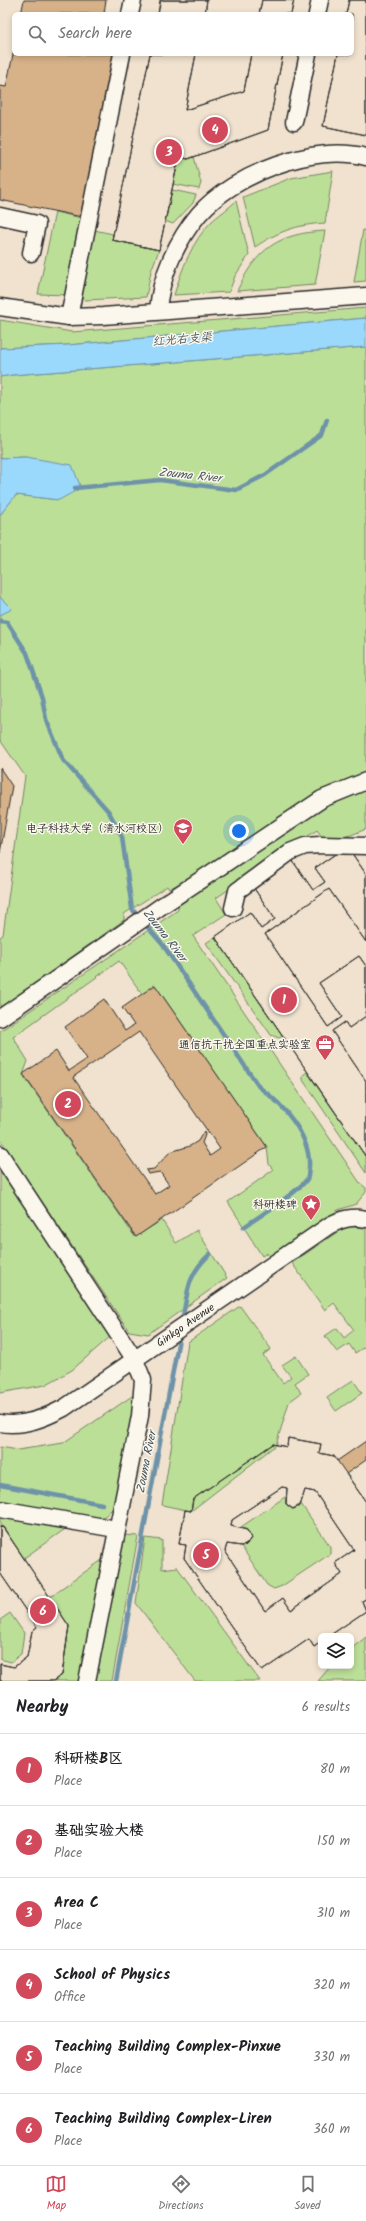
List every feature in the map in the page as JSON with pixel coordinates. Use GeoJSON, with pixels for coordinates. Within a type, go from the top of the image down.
{"type":"FeatureCollection","features":[{"type":"Feature","properties":{"kind":"street"},"geometry":{"type":"LineString","coordinates":[[130,12],[133,0]]}},
{"type":"Feature","properties":{"kind":"street"},"geometry":{"type":"LineString","coordinates":[[317,12],[320,0]]}},
{"type":"Feature","properties":{"kind":"street"},"geometry":{"type":"LineString","coordinates":[[69,317],[122,56]]}},
{"type":"Feature","properties":{"kind":"street"},"geometry":{"type":"LineString","coordinates":[[294,122],[308,56]]}},
{"type":"Feature","properties":{"kind":"street"},"geometry":{"type":"LineString","coordinates":[[158,311],[159,295],[168,267],[185,235],[200,214],[221,195],[236,184],[286,162],[312,156],[339,154],[366,157]]}},
{"type":"Feature","properties":{"kind":"street"},"geometry":{"type":"LineString","coordinates":[[0,216],[37,224],[31,253]]}},
{"type":"Feature","properties":{"kind":"street"},"geometry":{"type":"LineString","coordinates":[[0,307],[69,317],[366,296]]}},
{"type":"Feature","properties":{"kind":"street"},"geometry":{"type":"LineString","coordinates":[[0,1018],[163,904],[322,799],[366,781]]}},
{"type":"Feature","properties":{"kind":"street"},"geometry":{"type":"LineString","coordinates":[[233,908],[237,891],[290,852],[305,846],[320,844],[366,846]]}},
{"type":"Feature","properties":{"kind":"street"},"geometry":{"type":"LineString","coordinates":[[0,1154],[135,1360],[143,1380],[143,1394],[87,1681]]}},
{"type":"Feature","properties":{"kind":"street","name":"Ginkgo Avenue"},"geometry":{"type":"LineString","coordinates":[[0,1423],[26,1423],[50,1416],[135,1360],[330,1225],[343,1219],[358,1217],[366,1219]]}},
{"type":"Feature","properties":{"kind":"street"},"geometry":{"type":"LineString","coordinates":[[0,1509],[116,1529]]}},
{"type":"Feature","properties":{"kind":"green space"},"geometry":{"type":"Polygon","coordinates":[[[179,157],[188,159],[194,157],[201,183],[199,189],[173,184],[179,157]]]}},
{"type":"Feature","properties":{"kind":"green space"},"geometry":{"type":"Polygon","coordinates":[[[333,171],[325,223],[296,227],[280,233],[255,247],[243,197],[291,178],[333,171]]]}},
{"type":"Feature","properties":{"kind":"green space"},"geometry":{"type":"Polygon","coordinates":[[[172,190],[196,195],[193,203],[173,224],[165,221],[172,190]]]}},
{"type":"Feature","properties":{"kind":"green space"},"geometry":{"type":"Polygon","coordinates":[[[236,201],[249,255],[235,276],[229,292],[174,295],[180,275],[193,246],[212,221],[236,201]]]}},
{"type":"Feature","properties":{"kind":"green space"},"geometry":{"type":"Polygon","coordinates":[[[55,212],[86,219],[68,295],[38,294],[55,212]]]}},
{"type":"Feature","properties":{"kind":"green space"},"geometry":{"type":"Polygon","coordinates":[[[94,230],[113,234],[112,240],[159,250],[151,271],[146,297],[85,300],[82,295],[94,230]]]}},
{"type":"Feature","properties":{"kind":"green space"},"geometry":{"type":"Polygon","coordinates":[[[363,230],[366,231],[366,281],[354,282],[363,230]]]}},
{"type":"Feature","properties":{"kind":"green space"},"geometry":{"type":"Polygon","coordinates":[[[325,231],[315,285],[237,291],[252,264],[271,246],[295,235],[325,231]]]}},
{"type":"Feature","properties":{"kind":"green space"},"geometry":{"type":"Polygon","coordinates":[[[366,308],[366,318],[68,345],[0,348],[0,320],[72,332],[366,308]]]}},
{"type":"Feature","properties":{"kind":"green space"},"geometry":{"type":"Polygon","coordinates":[[[366,347],[366,776],[321,794],[189,878],[169,889],[167,886],[124,914],[124,920],[0,1008],[0,937],[3,935],[25,776],[0,740],[0,615],[11,608],[0,597],[0,515],[16,495],[59,500],[26,457],[0,458],[0,377],[366,347]]]}},
{"type":"Feature","properties":{"kind":"green space"},"geometry":{"type":"Polygon","coordinates":[[[366,787],[366,829],[351,835],[324,840],[317,830],[216,898],[226,914],[193,936],[360,1183],[366,1188],[366,1192],[356,1204],[338,1210],[269,1257],[267,1253],[262,1256],[228,1202],[273,1170],[269,1164],[267,1147],[155,985],[142,994],[119,961],[13,1037],[28,1061],[23,1075],[135,1237],[162,1220],[176,1243],[197,1230],[227,1278],[148,1334],[129,1331],[0,1139],[0,1031],[178,910],[178,906],[322,804],[366,787]]]}},
{"type":"Feature","properties":{"kind":"green space"},"geometry":{"type":"Polygon","coordinates":[[[215,937],[283,1036],[279,1038],[271,1035],[206,943],[215,937]]]}},
{"type":"Feature","properties":{"kind":"green space"},"geometry":{"type":"Polygon","coordinates":[[[307,1072],[366,1157],[366,1173],[303,1080],[303,1075],[307,1072]]]}},
{"type":"Feature","properties":{"kind":"green space"},"geometry":{"type":"Polygon","coordinates":[[[0,1170],[111,1336],[72,1370],[45,1385],[0,1393],[0,1170]]]}},
{"type":"Feature","properties":{"kind":"green space"},"geometry":{"type":"Polygon","coordinates":[[[346,1226],[366,1228],[366,1346],[355,1353],[349,1344],[337,1352],[325,1336],[337,1328],[344,1338],[354,1330],[334,1303],[325,1310],[292,1263],[346,1226]]]}},
{"type":"Feature","properties":{"kind":"green space"},"geometry":{"type":"Polygon","coordinates":[[[240,1306],[271,1349],[263,1355],[283,1383],[291,1377],[282,1365],[296,1356],[308,1374],[295,1383],[301,1393],[289,1402],[276,1445],[191,1511],[162,1505],[188,1342],[240,1306]]]}},
{"type":"Feature","properties":{"kind":"green space"},"geometry":{"type":"Polygon","coordinates":[[[353,1380],[362,1393],[336,1411],[327,1398],[353,1380]]]}},
{"type":"Feature","properties":{"kind":"green space"},"geometry":{"type":"Polygon","coordinates":[[[138,1392],[114,1507],[105,1516],[94,1519],[0,1501],[0,1447],[18,1450],[63,1443],[138,1392]]]}},
{"type":"Feature","properties":{"kind":"green space"},"geometry":{"type":"Polygon","coordinates":[[[285,1497],[286,1504],[292,1509],[301,1504],[330,1546],[330,1554],[282,1586],[274,1589],[267,1585],[241,1546],[246,1545],[251,1538],[247,1530],[241,1527],[285,1497]]]}},
{"type":"Feature","properties":{"kind":"green space"},"geometry":{"type":"Polygon","coordinates":[[[0,1515],[68,1527],[24,1558],[3,1528],[0,1527],[0,1515]]]}},
{"type":"Feature","properties":{"kind":"green space"},"geometry":{"type":"Polygon","coordinates":[[[123,1535],[138,1536],[112,1681],[93,1681],[123,1535]]]}},
{"type":"Feature","properties":{"kind":"green space"},"geometry":{"type":"Polygon","coordinates":[[[145,1538],[162,1540],[162,1569],[177,1567],[260,1681],[195,1681],[136,1603],[145,1538]]]}},
{"type":"Feature","properties":{"kind":"green space"},"geometry":{"type":"Polygon","coordinates":[[[105,1558],[81,1681],[53,1681],[62,1675],[69,1626],[49,1597],[105,1558]]]}},
{"type":"Feature","properties":{"kind":"green space"},"geometry":{"type":"Polygon","coordinates":[[[10,1613],[24,1633],[21,1654],[11,1662],[0,1659],[0,1620],[10,1613]]]}},
{"type":"Feature","properties":{"kind":"green space"},"geometry":{"type":"Polygon","coordinates":[[[366,1637],[366,1681],[318,1681],[328,1669],[354,1669],[354,1647],[366,1637]]]}},
{"type":"Feature","properties":{"kind":"water","name":"红光右支渠"},"geometry":{"type":"Polygon","coordinates":[[[366,318],[366,347],[0,377],[0,348],[68,345],[366,318]]]}},
{"type":"Feature","properties":{"kind":"water"},"geometry":{"type":"Polygon","coordinates":[[[26,457],[72,465],[81,488],[59,500],[16,495],[0,515],[0,458],[26,457]]]}},
{"type":"Feature","properties":{"kind":"water"},"geometry":{"type":"Polygon","coordinates":[[[0,597],[12,609],[0,615],[0,597]]]}},
{"type":"Feature","properties":{"kind":"building"},"geometry":{"type":"Polygon","coordinates":[[[24,0],[106,0],[104,12],[21,12],[24,0]]]}},
{"type":"Feature","properties":{"kind":"building"},"geometry":{"type":"Polygon","coordinates":[[[160,0],[207,0],[205,12],[158,12],[160,0]]]}},
{"type":"Feature","properties":{"kind":"building"},"geometry":{"type":"Polygon","coordinates":[[[161,0],[207,0],[205,12],[158,12],[161,0]]]}},
{"type":"Feature","properties":{"kind":"building"},"geometry":{"type":"Polygon","coordinates":[[[262,0],[294,0],[291,12],[259,12],[262,0]]]}},
{"type":"Feature","properties":{"kind":"building"},"geometry":{"type":"Polygon","coordinates":[[[262,0],[294,0],[291,12],[259,12],[262,0]]]}},
{"type":"Feature","properties":{"kind":"building"},"geometry":{"type":"Polygon","coordinates":[[[349,0],[366,0],[366,135],[323,126],[338,56],[354,56],[354,12],[346,12],[349,0]]]}},
{"type":"Feature","properties":{"kind":"building"},"geometry":{"type":"Polygon","coordinates":[[[349,0],[366,0],[366,135],[323,126],[338,56],[354,56],[354,12],[346,12],[349,0]]]}},
{"type":"Feature","properties":{"kind":"building"},"geometry":{"type":"Polygon","coordinates":[[[13,56],[114,56],[82,217],[0,200],[0,86],[6,87],[13,56]]]}},
{"type":"Feature","properties":{"kind":"building"},"geometry":{"type":"Polygon","coordinates":[[[150,56],[196,56],[185,110],[244,91],[251,56],[283,56],[268,130],[188,159],[179,157],[159,250],[112,240],[150,56]]]}},
{"type":"Feature","properties":{"kind":"building"},"geometry":{"type":"Polygon","coordinates":[[[150,56],[196,56],[185,110],[244,91],[251,56],[283,56],[268,130],[188,159],[179,157],[159,250],[112,240],[150,56]]]}},
{"type":"Feature","properties":{"kind":"building"},"geometry":{"type":"Polygon","coordinates":[[[0,768],[12,786],[0,853],[0,768]]]}},
{"type":"Feature","properties":{"kind":"building"},"geometry":{"type":"Polygon","coordinates":[[[347,846],[366,874],[366,942],[329,889],[265,934],[328,1027],[342,1017],[319,983],[359,956],[366,966],[366,1016],[349,1028],[345,1022],[332,1031],[366,1081],[366,1157],[215,937],[250,912],[261,929],[275,919],[251,884],[290,857],[313,890],[325,882],[315,868],[347,846]]]}},
{"type":"Feature","properties":{"kind":"building"},"geometry":{"type":"Polygon","coordinates":[[[347,846],[366,874],[366,942],[329,889],[265,934],[328,1027],[342,1017],[319,983],[359,956],[366,966],[366,1016],[349,1028],[345,1022],[332,1031],[366,1081],[366,1157],[215,937],[250,912],[261,929],[275,919],[251,884],[290,857],[313,890],[325,882],[315,868],[347,846]]]}},
{"type":"Feature","properties":{"kind":"building"},"geometry":{"type":"Polygon","coordinates":[[[155,985],[267,1147],[136,1237],[23,1074],[56,1051],[69,1071],[87,1059],[65,1027],[104,999],[125,1031],[134,1025],[122,1008],[155,985]],[[139,1032],[73,1077],[155,1194],[169,1185],[160,1172],[148,1174],[146,1170],[154,1169],[170,1152],[190,1146],[198,1141],[204,1131],[205,1135],[202,1143],[210,1156],[220,1149],[139,1032]]]}},
{"type":"Feature","properties":{"kind":"building"},"geometry":{"type":"Polygon","coordinates":[[[288,1438],[321,1444],[319,1453],[334,1456],[337,1461],[366,1441],[366,1460],[346,1474],[366,1502],[366,1599],[362,1601],[366,1611],[333,1633],[318,1633],[318,1644],[314,1647],[309,1639],[262,1671],[184,1558],[186,1545],[179,1544],[185,1510],[191,1511],[193,1499],[273,1444],[287,1447],[288,1438]],[[282,1487],[232,1520],[231,1526],[247,1530],[251,1538],[246,1545],[241,1546],[227,1544],[225,1551],[265,1611],[283,1598],[291,1610],[342,1574],[335,1563],[354,1550],[315,1492],[305,1490],[300,1506],[293,1509],[286,1504],[287,1488],[282,1487]]]}},
{"type":"Feature","properties":{"kind":"building"},"geometry":{"type":"Polygon","coordinates":[[[288,1438],[321,1444],[319,1453],[334,1456],[366,1502],[366,1599],[362,1601],[366,1611],[333,1633],[318,1633],[318,1644],[314,1647],[309,1639],[262,1671],[184,1558],[186,1545],[179,1544],[185,1510],[191,1511],[193,1499],[273,1444],[287,1447],[288,1438]],[[282,1487],[232,1520],[231,1526],[247,1530],[251,1538],[246,1545],[241,1546],[227,1544],[225,1551],[265,1611],[283,1598],[291,1610],[342,1574],[335,1563],[354,1550],[315,1492],[305,1490],[300,1506],[293,1509],[286,1504],[287,1488],[282,1487]]]}},
{"type":"Feature","properties":{"kind":"building"},"geometry":{"type":"Polygon","coordinates":[[[0,1527],[3,1527],[69,1626],[62,1675],[53,1681],[0,1681],[0,1664],[14,1667],[27,1657],[32,1631],[37,1627],[0,1573],[0,1527]]]}},
{"type":"Feature","properties":{"kind":"building"},"geometry":{"type":"Polygon","coordinates":[[[0,1527],[3,1527],[69,1626],[62,1675],[53,1681],[0,1681],[0,1664],[14,1667],[27,1657],[32,1631],[37,1627],[0,1573],[0,1527]]]}},
{"type":"Feature","properties":{"kind":"waterway","name":"Zouma River"},"geometry":{"type":"LineString","coordinates":[[75,488],[160,480],[236,490],[265,475],[322,435],[327,420]]}},
{"type":"Feature","properties":{"kind":"waterway","name":"Zouma River"},"geometry":{"type":"LineString","coordinates":[[0,621],[7,622],[27,653],[42,697],[46,719],[63,760],[109,812],[122,837],[132,909],[163,945],[259,1087],[277,1102],[294,1122],[305,1144],[309,1167],[307,1179],[288,1197],[244,1227]]}},
{"type":"Feature","properties":{"kind":"waterway","name":"Zouma River"},"geometry":{"type":"LineString","coordinates":[[182,1322],[187,1293],[192,1277],[202,1262],[210,1254]]}},
{"type":"Feature","properties":{"kind":"waterway","name":"Zouma River"},"geometry":{"type":"LineString","coordinates":[[116,1681],[180,1333]]}},
{"type":"Feature","properties":{"kind":"waterway"},"geometry":{"type":"LineString","coordinates":[[0,1485],[102,1504]]}},
{"type":"Feature","properties":{"kind":"place","name":"School of Physics"},"geometry":{"type":"Point","coordinates":[215,130]}},
{"type":"Feature","properties":{"kind":"place","name":"Area C"},"geometry":{"type":"Point","coordinates":[169,152]}},
{"type":"Feature","properties":{"kind":"place","name":"电子科技大学（清水河校区）"},"geometry":{"type":"Point","coordinates":[183,845]}},
{"type":"Feature","properties":{"kind":"place","name":"科研楼B区"},"geometry":{"type":"Point","coordinates":[284,1000]}},
{"type":"Feature","properties":{"kind":"place","name":"通信抗干扰全国重点实验室"},"geometry":{"type":"Point","coordinates":[325,1061]}},
{"type":"Feature","properties":{"kind":"place","name":"基础实验大楼"},"geometry":{"type":"Point","coordinates":[68,1104]}},
{"type":"Feature","properties":{"kind":"place","name":"科研楼碑"},"geometry":{"type":"Point","coordinates":[311,1221]}},
{"type":"Feature","properties":{"kind":"place","name":"Teaching Building Complex-Pinxue"},"geometry":{"type":"Point","coordinates":[206,1555]}},
{"type":"Feature","properties":{"kind":"place","name":"Teaching Building Complex-Liren"},"geometry":{"type":"Point","coordinates":[43,1611]}}]}
